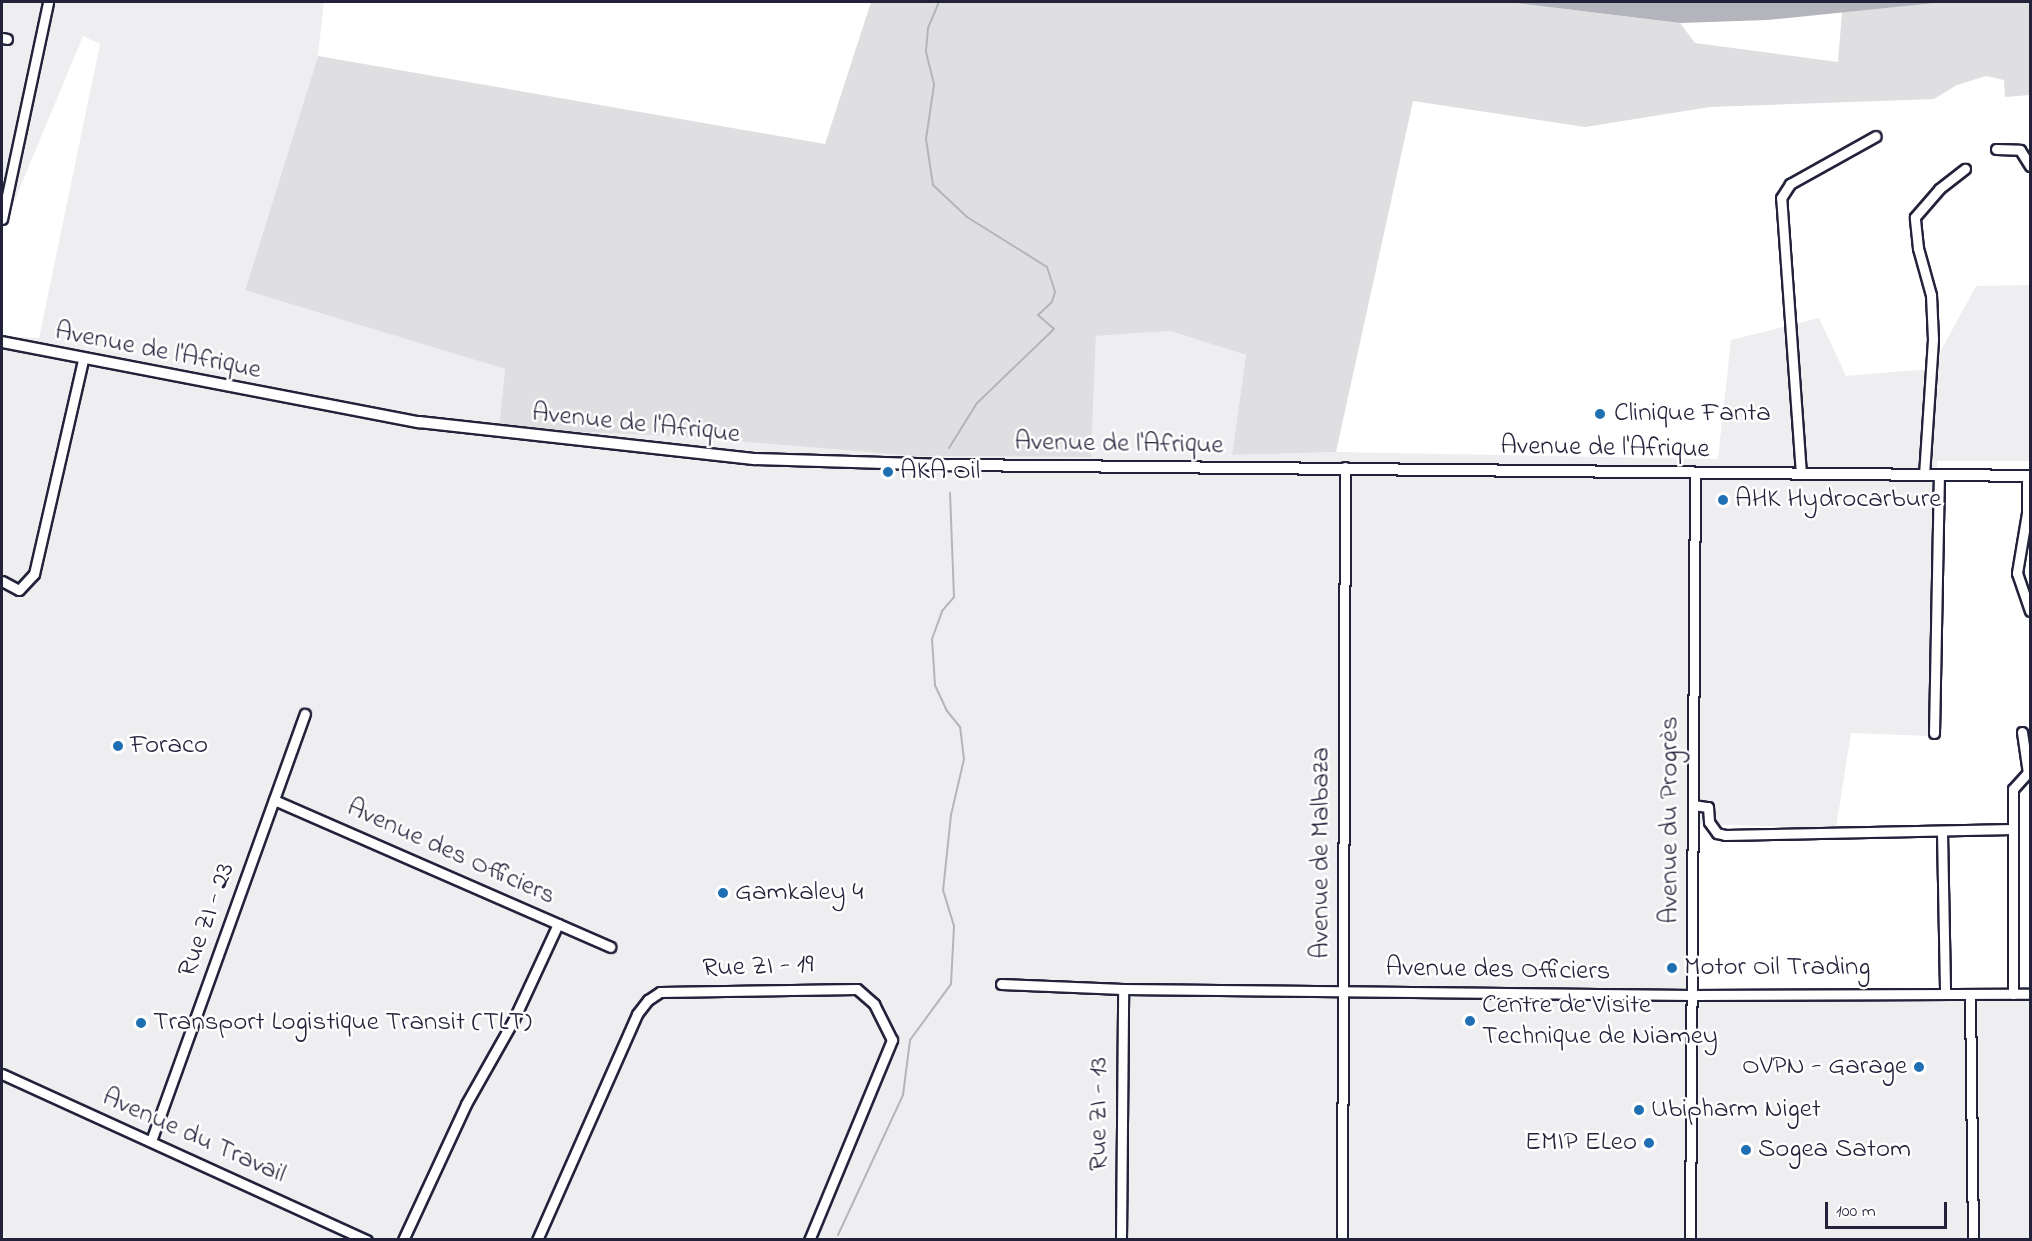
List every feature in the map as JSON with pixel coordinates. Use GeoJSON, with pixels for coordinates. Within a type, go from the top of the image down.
{"type":"FeatureCollection","features":[{"type":"Feature","properties":{"kind":"main road","name":"Avenue de l'Afrique"},"geometry":{"type":"LineString","coordinates":[[2,342],[83,360],[419,422],[756,459],[952,465],[1345,467],[2029,476]]}},
{"type":"Feature","properties":{"kind":"street"},"geometry":{"type":"LineString","coordinates":[[2,219],[48,2]]}},
{"type":"Feature","properties":{"kind":"street"},"geometry":{"type":"LineString","coordinates":[[1801,474],[1781,198],[1790,184],[1876,136]]}},
{"type":"Feature","properties":{"kind":"street"},"geometry":{"type":"LineString","coordinates":[[1996,149],[2020,150],[2031,166]]}},
{"type":"Feature","properties":{"kind":"street"},"geometry":{"type":"LineString","coordinates":[[1924,475],[1933,339],[1931,296],[1918,248],[1915,217],[1939,189],[1965,169]]}},
{"type":"Feature","properties":{"kind":"street"},"geometry":{"type":"LineString","coordinates":[[2,581],[19,590],[34,574],[83,360]]}},
{"type":"Feature","properties":{"kind":"street","name":"Avenue de Malbaza"},"geometry":{"type":"LineString","coordinates":[[1342,1239],[1345,467]]}},
{"type":"Feature","properties":{"kind":"street","name":"Avenue du Progrès"},"geometry":{"type":"LineString","coordinates":[[1690,1239],[1695,472]]}},
{"type":"Feature","properties":{"kind":"street"},"geometry":{"type":"LineString","coordinates":[[1934,732],[1939,475]]}},
{"type":"Feature","properties":{"kind":"street"},"geometry":{"type":"LineString","coordinates":[[2029,476],[2027,513],[2018,573],[2031,611]]}},
{"type":"Feature","properties":{"kind":"street","name":"Rue ZI - 23"},"geometry":{"type":"LineString","coordinates":[[151,1141],[305,714]]}},
{"type":"Feature","properties":{"kind":"street"},"geometry":{"type":"LineString","coordinates":[[2013,994],[2013,789],[2029,771],[2022,732]]}},
{"type":"Feature","properties":{"kind":"street","name":"Avenue des Officiers"},"geometry":{"type":"LineString","coordinates":[[274,800],[610,947]]}},
{"type":"Feature","properties":{"kind":"street"},"geometry":{"type":"LineString","coordinates":[[1693,805],[1708,807],[1708,822],[1721,834],[2013,829]]}},
{"type":"Feature","properties":{"kind":"street"},"geometry":{"type":"LineString","coordinates":[[1942,832],[1945,994]]}},
{"type":"Feature","properties":{"kind":"street"},"geometry":{"type":"LineString","coordinates":[[403,1239],[466,1104],[513,1020],[558,924]]}},
{"type":"Feature","properties":{"kind":"street","name":"Avenue des Officiers"},"geometry":{"type":"LineString","coordinates":[[1001,984],[1123,989],[1691,995],[2031,994]]}},
{"type":"Feature","properties":{"kind":"street","name":"Rue ZI - 19"},"geometry":{"type":"LineString","coordinates":[[537,1239],[637,1014],[648,1000],[660,992],[857,989],[874,1004],[892,1040],[809,1239]]}},
{"type":"Feature","properties":{"kind":"street","name":"Rue ZI - 13"},"geometry":{"type":"LineString","coordinates":[[1121,1239],[1123,989]]}},
{"type":"Feature","properties":{"kind":"street"},"geometry":{"type":"LineString","coordinates":[[1970,995],[1973,1239]]}},
{"type":"Feature","properties":{"kind":"street","name":"Avenue du Travail"},"geometry":{"type":"LineString","coordinates":[[2,1074],[368,1239]]}},
{"type":"Feature","properties":{"kind":"shaded area"},"geometry":{"type":"Polygon","coordinates":[[[2,2],[324,2],[318,56],[245,289],[505,369],[499,428],[687,437],[914,456],[1091,457],[1096,336],[1170,331],[1246,355],[1232,455],[1336,452],[1718,459],[1731,340],[1819,318],[1846,376],[1931,369],[1976,286],[2030,285],[2030,461],[1937,461],[1931,736],[1851,733],[1836,828],[1695,824],[1691,1000],[2030,1000],[2030,1239],[11,1240],[2,1235],[2,336],[39,338],[100,44],[83,36],[2,231],[2,2]]]}},
{"type":"Feature","properties":{"kind":"shaded area"},"geometry":{"type":"Polygon","coordinates":[[[871,2],[1507,2],[1680,23],[1695,43],[1838,62],[1842,12],[1945,2],[2030,2],[2030,95],[2005,97],[2004,80],[1986,76],[1957,85],[1934,99],[1710,107],[1585,127],[1413,101],[1336,452],[1232,455],[1246,355],[1170,331],[1096,336],[1091,457],[914,456],[687,437],[499,428],[505,369],[245,290],[318,56],[825,144],[871,2]]]}},
{"type":"Feature","properties":{"kind":"shaded area"},"geometry":{"type":"Polygon","coordinates":[[[1507,2],[1945,2],[1767,20],[1680,23],[1507,2]]]}},
{"type":"Feature","properties":{"kind":"waterway"},"geometry":{"type":"LineString","coordinates":[[939,2],[928,28],[926,52],[934,85],[926,139],[933,185],[967,217],[1047,267],[1055,292],[1052,302],[1038,315],[1054,329],[977,403],[949,448]]}},
{"type":"Feature","properties":{"kind":"waterway"},"geometry":{"type":"LineString","coordinates":[[838,1235],[903,1095],[910,1040],[951,984],[954,926],[943,891],[951,815],[964,759],[960,727],[947,711],[935,685],[932,639],[942,611],[954,597],[950,493]]}},
{"type":"Feature","properties":{"kind":"place","name":"Clinique Fanta"},"geometry":{"type":"Point","coordinates":[1600,414]}},
{"type":"Feature","properties":{"kind":"place","name":"AKA Oil"},"geometry":{"type":"Point","coordinates":[888,472]}},
{"type":"Feature","properties":{"kind":"place","name":"AHK Hydrocarbure"},"geometry":{"type":"Point","coordinates":[1723,500]}},
{"type":"Feature","properties":{"kind":"place","name":"Foraco"},"geometry":{"type":"Point","coordinates":[118,746]}},
{"type":"Feature","properties":{"kind":"place","name":"Gamkaley 4"},"geometry":{"type":"Point","coordinates":[723,893]}},
{"type":"Feature","properties":{"kind":"place","name":"Motor Oil Trading"},"geometry":{"type":"Point","coordinates":[1672,968]}},
{"type":"Feature","properties":{"kind":"place","name":"Centre de Visite Technique de Niamey"},"geometry":{"type":"Point","coordinates":[1470,1021]}},
{"type":"Feature","properties":{"kind":"place","name":"Transport Logistique Transit (TLT)"},"geometry":{"type":"Point","coordinates":[141,1023]}},
{"type":"Feature","properties":{"kind":"place","name":"OVPN - Garage"},"geometry":{"type":"Point","coordinates":[1919,1067]}},
{"type":"Feature","properties":{"kind":"place","name":"Ubipharm Niget"},"geometry":{"type":"Point","coordinates":[1639,1110]}},
{"type":"Feature","properties":{"kind":"place","name":"EMIP ELeo"},"geometry":{"type":"Point","coordinates":[1649,1143]}},
{"type":"Feature","properties":{"kind":"place","name":"Sogea Satom"},"geometry":{"type":"Point","coordinates":[1746,1150]}}]}
